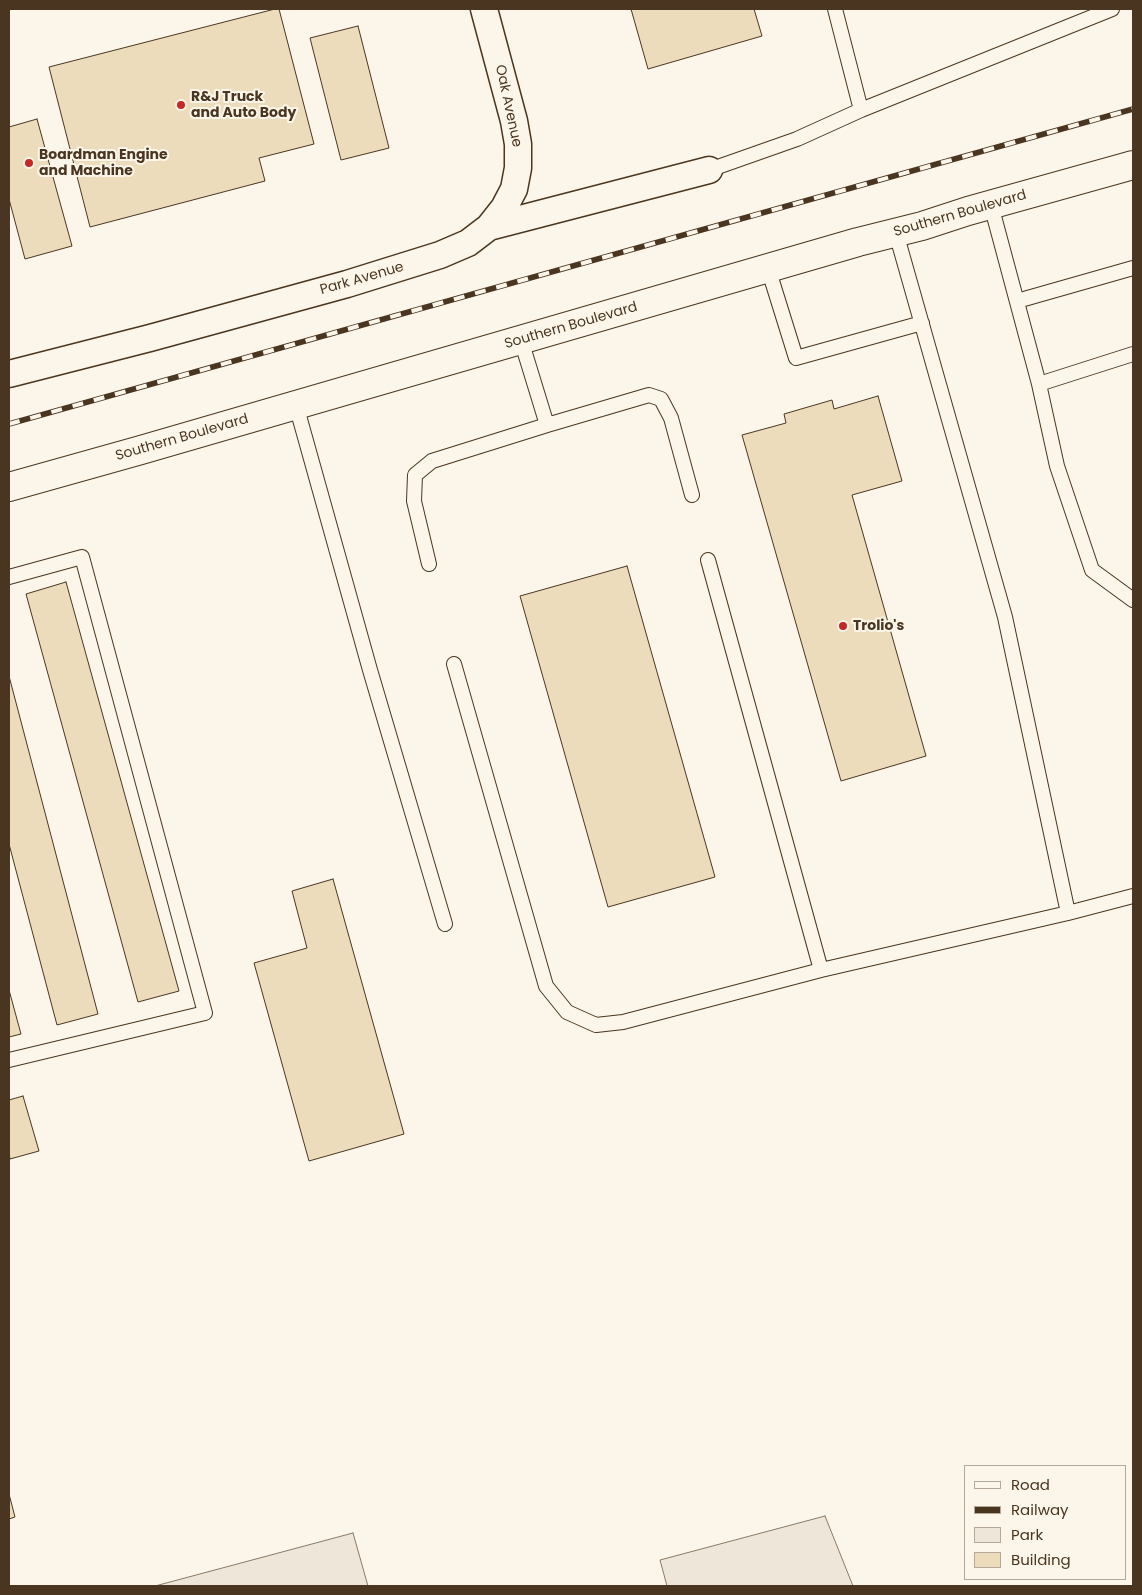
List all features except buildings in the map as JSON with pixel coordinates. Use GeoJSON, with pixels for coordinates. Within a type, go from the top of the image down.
{"type":"FeatureCollection","features":[{"type":"Feature","properties":{"kind":"street","name":"Oak Avenue"},"geometry":{"type":"LineString","coordinates":[[484,9],[514,121],[518,144],[518,168],[514,189],[504,208],[489,227]]}},
{"type":"Feature","properties":{"kind":"street","name":"Southern Boulevard"},"geometry":{"type":"LineString","coordinates":[[9,487],[768,268],[1133,165]]}},
{"type":"Feature","properties":{"kind":"street","name":"Park Avenue"},"geometry":{"type":"LineString","coordinates":[[9,374],[150,338],[366,278],[440,255],[468,243],[489,227],[708,170]]}},
{"type":"Feature","properties":{"kind":"lane"},"geometry":{"type":"LineString","coordinates":[[835,9],[861,110]]}},
{"type":"Feature","properties":{"kind":"lane"},"geometry":{"type":"LineString","coordinates":[[708,170],[797,138],[861,110],[1112,9]]}},
{"type":"Feature","properties":{"kind":"lane"},"geometry":{"type":"LineString","coordinates":[[991,205],[1039,384],[1057,466],[1092,570],[1133,600]]}},
{"type":"Feature","properties":{"kind":"lane"},"geometry":{"type":"LineString","coordinates":[[896,233],[1005,617],[1068,913]]}},
{"type":"Feature","properties":{"kind":"lane"},"geometry":{"type":"LineString","coordinates":[[768,268],[796,358],[922,323]]}},
{"type":"Feature","properties":{"kind":"lane"},"geometry":{"type":"LineString","coordinates":[[1017,301],[1133,268]]}},
{"type":"Feature","properties":{"kind":"lane"},"geometry":{"type":"LineString","coordinates":[[521,340],[547,425]]}},
{"type":"Feature","properties":{"kind":"lane"},"geometry":{"type":"LineString","coordinates":[[1039,384],[1133,354]]}},
{"type":"Feature","properties":{"kind":"lane"},"geometry":{"type":"LineString","coordinates":[[429,564],[414,501],[414,474],[432,460],[649,395],[661,399],[671,418],[692,495]]}},
{"type":"Feature","properties":{"kind":"lane"},"geometry":{"type":"LineString","coordinates":[[296,405],[370,670],[445,924]]}},
{"type":"Feature","properties":{"kind":"lane"},"geometry":{"type":"LineString","coordinates":[[9,577],[82,557],[205,1013],[9,1060]]}},
{"type":"Feature","properties":{"kind":"lane"},"geometry":{"type":"LineString","coordinates":[[708,560],[821,970]]}},
{"type":"Feature","properties":{"kind":"lane"},"geometry":{"type":"LineString","coordinates":[[454,664],[546,986],[567,1012],[596,1024],[623,1022],[821,970],[1068,913],[1133,896]]}},
{"type":"Feature","properties":{"kind":"green space"},"geometry":{"type":"Polygon","coordinates":[[[825,1516],[853,1586],[667,1586],[660,1560],[825,1516]]]}},
{"type":"Feature","properties":{"kind":"green space"},"geometry":{"type":"Polygon","coordinates":[[[353,1533],[368,1586],[155,1586],[353,1533]]]}},
{"type":"Feature","properties":{"kind":"railway"},"geometry":{"type":"LineString","coordinates":[[9,424],[1133,109]]}},
{"type":"Feature","properties":{"kind":"place","name":"R&J Truck and Auto Body"},"geometry":{"type":"Point","coordinates":[181,105]}},
{"type":"Feature","properties":{"kind":"place","name":"Boardman Engine and Machine"},"geometry":{"type":"Point","coordinates":[29,163]}},
{"type":"Feature","properties":{"kind":"place","name":"Trolio's"},"geometry":{"type":"Point","coordinates":[843,626]}}]}
